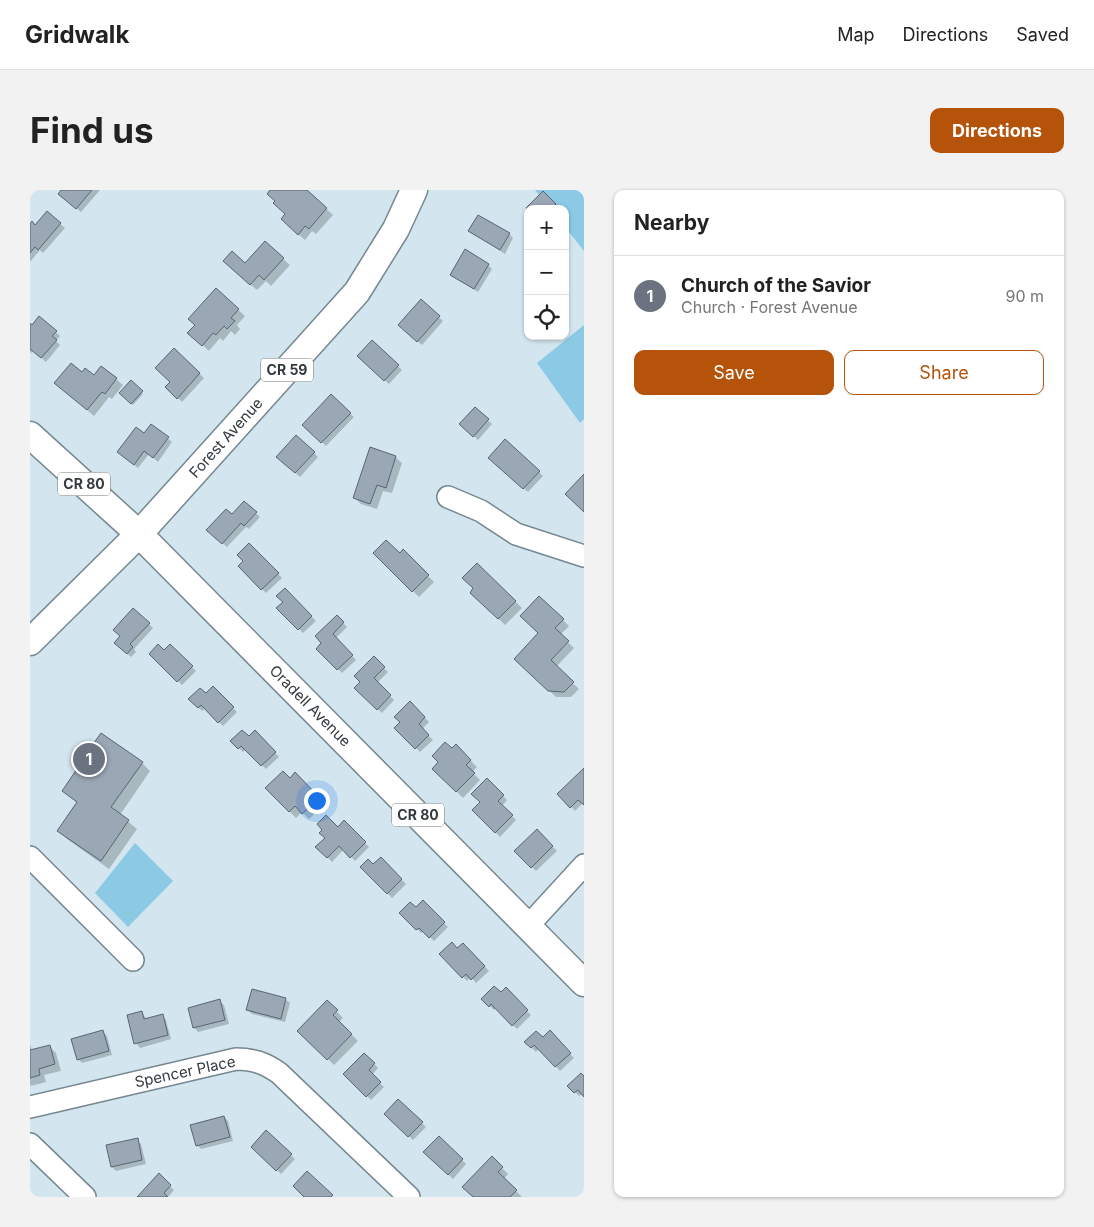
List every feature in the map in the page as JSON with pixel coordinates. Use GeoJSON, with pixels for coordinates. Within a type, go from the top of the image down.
{"type":"FeatureCollection","features":[{"type":"Feature","properties":{"kind":"main road","name":"Forest Avenue"},"geometry":{"type":"LineString","coordinates":[[30,642],[139,534],[357,292],[396,229],[414,190]]}},
{"type":"Feature","properties":{"kind":"main road","name":"Oradell Avenue"},"geometry":{"type":"LineString","coordinates":[[30,435],[139,534],[584,983]]}},
{"type":"Feature","properties":{"kind":"street"},"geometry":{"type":"LineString","coordinates":[[448,497],[482,511],[516,534],[584,556]]}},
{"type":"Feature","properties":{"kind":"street"},"geometry":{"type":"LineString","coordinates":[[30,857],[133,960]]}},
{"type":"Feature","properties":{"kind":"street"},"geometry":{"type":"LineString","coordinates":[[528,926],[584,865]]}},
{"type":"Feature","properties":{"kind":"street","name":"Spencer Place"},"geometry":{"type":"LineString","coordinates":[[30,1107],[236,1059],[250,1059],[266,1064],[278,1073],[409,1197]]}},
{"type":"Feature","properties":{"kind":"street"},"geometry":{"type":"LineString","coordinates":[[30,1144],[85,1197]]}},
{"type":"Feature","properties":{"kind":"shaded area"},"geometry":{"type":"Polygon","coordinates":[[[535,190],[584,190],[584,251],[569,232],[569,205],[547,205],[535,190]]]}},
{"type":"Feature","properties":{"kind":"shaded area"},"geometry":{"type":"Polygon","coordinates":[[[584,325],[584,419],[580,423],[537,363],[565,340],[569,340],[569,337],[584,325]]]}},
{"type":"Feature","properties":{"kind":"shaded area"},"geometry":{"type":"Polygon","coordinates":[[[135,843],[173,881],[128,927],[95,893],[135,843]]]}},
{"type":"Feature","properties":{"kind":"building"},"geometry":{"type":"Polygon","coordinates":[[[61,190],[92,190],[76,209],[58,194],[61,190]]]}},
{"type":"Feature","properties":{"kind":"building"},"geometry":{"type":"Polygon","coordinates":[[[270,190],[307,190],[327,208],[309,229],[305,226],[298,235],[281,219],[285,214],[273,203],[275,201],[267,194],[270,190]]]}},
{"type":"Feature","properties":{"kind":"building"},"geometry":{"type":"Polygon","coordinates":[[[543,191],[556,204],[555,205],[529,205],[543,191]]]}},
{"type":"Feature","properties":{"kind":"building"},"geometry":{"type":"Polygon","coordinates":[[[47,211],[61,223],[38,250],[35,247],[30,253],[30,224],[32,221],[35,225],[47,211]]]}},
{"type":"Feature","properties":{"kind":"building"},"geometry":{"type":"Polygon","coordinates":[[[478,215],[510,233],[500,250],[468,231],[478,215]]]}},
{"type":"Feature","properties":{"kind":"building"},"geometry":{"type":"Polygon","coordinates":[[[265,241],[284,258],[264,280],[259,275],[250,285],[223,261],[232,251],[245,263],[265,241]]]}},
{"type":"Feature","properties":{"kind":"building"},"geometry":{"type":"Polygon","coordinates":[[[465,249],[489,264],[474,289],[450,275],[465,249]]]}},
{"type":"Feature","properties":{"kind":"building"},"geometry":{"type":"Polygon","coordinates":[[[216,288],[239,309],[231,318],[235,321],[227,329],[224,326],[216,335],[213,333],[202,346],[187,333],[195,325],[188,319],[216,288]]]}},
{"type":"Feature","properties":{"kind":"building"},"geometry":{"type":"Polygon","coordinates":[[[421,299],[440,316],[417,342],[398,325],[421,299]]]}},
{"type":"Feature","properties":{"kind":"building"},"geometry":{"type":"Polygon","coordinates":[[[39,316],[57,331],[52,336],[57,340],[41,358],[30,349],[30,323],[32,325],[39,316]]]}},
{"type":"Feature","properties":{"kind":"building"},"geometry":{"type":"Polygon","coordinates":[[[372,340],[399,365],[384,381],[357,356],[372,340]]]}},
{"type":"Feature","properties":{"kind":"building"},"geometry":{"type":"Polygon","coordinates":[[[174,348],[200,373],[177,399],[165,387],[170,382],[155,368],[174,348]]]}},
{"type":"Feature","properties":{"kind":"building"},"geometry":{"type":"Polygon","coordinates":[[[71,363],[82,372],[85,368],[94,375],[101,366],[117,378],[105,394],[102,392],[87,410],[54,383],[71,363]]]}},
{"type":"Feature","properties":{"kind":"building"},"geometry":{"type":"Polygon","coordinates":[[[131,380],[143,391],[131,404],[119,393],[131,380]]]}},
{"type":"Feature","properties":{"kind":"building"},"geometry":{"type":"Polygon","coordinates":[[[331,394],[351,413],[321,443],[302,425],[331,394]]]}},
{"type":"Feature","properties":{"kind":"building"},"geometry":{"type":"Polygon","coordinates":[[[475,407],[489,419],[473,437],[459,424],[475,407]]]}},
{"type":"Feature","properties":{"kind":"building"},"geometry":{"type":"Polygon","coordinates":[[[151,424],[169,437],[153,458],[144,451],[134,465],[117,452],[136,427],[144,433],[151,424]]]}},
{"type":"Feature","properties":{"kind":"building"},"geometry":{"type":"Polygon","coordinates":[[[296,435],[315,452],[295,473],[276,457],[296,435]]]}},
{"type":"Feature","properties":{"kind":"building"},"geometry":{"type":"Polygon","coordinates":[[[505,439],[540,471],[523,489],[488,458],[505,439]]]}},
{"type":"Feature","properties":{"kind":"building"},"geometry":{"type":"Polygon","coordinates":[[[370,447],[396,456],[386,488],[377,485],[370,504],[353,498],[370,447]]]}},
{"type":"Feature","properties":{"kind":"building"},"geometry":{"type":"Polygon","coordinates":[[[584,474],[584,512],[565,494],[584,474]]]}},
{"type":"Feature","properties":{"kind":"building"},"geometry":{"type":"Polygon","coordinates":[[[244,501],[257,512],[244,526],[241,523],[222,544],[206,530],[226,509],[232,514],[244,501]]]}},
{"type":"Feature","properties":{"kind":"building"},"geometry":{"type":"Polygon","coordinates":[[[386,540],[400,553],[403,549],[429,575],[412,592],[373,553],[386,540]]]}},
{"type":"Feature","properties":{"kind":"building"},"geometry":{"type":"Polygon","coordinates":[[[249,543],[279,573],[261,590],[238,566],[243,561],[237,555],[249,543]]]}},
{"type":"Feature","properties":{"kind":"building"},"geometry":{"type":"Polygon","coordinates":[[[477,563],[516,601],[498,619],[470,593],[473,588],[462,578],[477,563]]]}},
{"type":"Feature","properties":{"kind":"building"},"geometry":{"type":"Polygon","coordinates":[[[285,588],[312,616],[298,630],[276,608],[283,602],[276,596],[285,588]]]}},
{"type":"Feature","properties":{"kind":"building"},"geometry":{"type":"Polygon","coordinates":[[[539,596],[564,619],[555,628],[569,641],[551,660],[574,682],[564,692],[548,691],[514,659],[538,633],[520,616],[539,596]]]}},
{"type":"Feature","properties":{"kind":"building"},"geometry":{"type":"Polygon","coordinates":[[[133,608],[150,623],[130,644],[133,647],[127,654],[114,643],[120,636],[113,630],[133,608]]]}},
{"type":"Feature","properties":{"kind":"building"},"geometry":{"type":"Polygon","coordinates":[[[337,615],[344,622],[333,634],[353,655],[337,670],[316,649],[321,643],[315,636],[337,615]]]}},
{"type":"Feature","properties":{"kind":"building"},"geometry":{"type":"Polygon","coordinates":[[[158,644],[164,650],[170,644],[193,666],[177,682],[149,654],[158,644]]]}},
{"type":"Feature","properties":{"kind":"building"},"geometry":{"type":"Polygon","coordinates":[[[374,656],[385,667],[374,678],[391,695],[377,710],[354,688],[360,682],[354,676],[374,656]]]}},
{"type":"Feature","properties":{"kind":"building"},"geometry":{"type":"Polygon","coordinates":[[[213,686],[234,707],[218,723],[201,705],[198,708],[188,699],[200,688],[206,693],[213,686]]]}},
{"type":"Feature","properties":{"kind":"building"},"geometry":{"type":"Polygon","coordinates":[[[410,701],[425,717],[419,724],[429,735],[415,749],[394,728],[400,722],[394,717],[410,701]]]}},
{"type":"Feature","properties":{"kind":"building"},"geometry":{"type":"Polygon","coordinates":[[[242,730],[249,736],[255,730],[276,752],[261,766],[241,746],[238,749],[230,741],[242,730]]]}},
{"type":"Feature","properties":{"kind":"building"},"geometry":{"type":"Polygon","coordinates":[[[101,733],[143,762],[111,807],[129,820],[101,861],[57,831],[77,802],[62,791],[77,769],[83,774],[98,752],[91,747],[101,733]]]}},
{"type":"Feature","properties":{"kind":"building"},"geometry":{"type":"Polygon","coordinates":[[[445,742],[452,748],[456,744],[471,760],[466,765],[475,773],[456,792],[432,769],[438,762],[432,756],[445,742]]]}},
{"type":"Feature","properties":{"kind":"building"},"geometry":{"type":"Polygon","coordinates":[[[584,768],[584,805],[578,800],[570,808],[557,794],[584,768]]]}},
{"type":"Feature","properties":{"kind":"building"},"geometry":{"type":"Polygon","coordinates":[[[283,771],[290,778],[295,772],[319,797],[302,814],[295,806],[289,812],[265,788],[283,771]]]}},
{"type":"Feature","properties":{"kind":"building"},"geometry":{"type":"Polygon","coordinates":[[[487,778],[504,795],[498,801],[513,815],[495,833],[472,810],[480,802],[471,794],[487,778]]]}},
{"type":"Feature","properties":{"kind":"building"},"geometry":{"type":"Polygon","coordinates":[[[326,815],[338,827],[344,820],[366,842],[350,858],[339,846],[327,858],[315,847],[325,838],[319,833],[322,830],[317,824],[326,815]]]}},
{"type":"Feature","properties":{"kind":"building"},"geometry":{"type":"Polygon","coordinates":[[[537,829],[553,846],[531,868],[514,851],[537,829]]]}},
{"type":"Feature","properties":{"kind":"building"},"geometry":{"type":"Polygon","coordinates":[[[381,857],[402,879],[387,894],[360,867],[368,859],[373,864],[381,857]]]}},
{"type":"Feature","properties":{"kind":"building"},"geometry":{"type":"Polygon","coordinates":[[[423,900],[445,922],[429,938],[419,928],[416,930],[399,913],[410,902],[416,907],[423,900]]]}},
{"type":"Feature","properties":{"kind":"building"},"geometry":{"type":"Polygon","coordinates":[[[452,942],[457,948],[463,943],[485,966],[471,980],[466,974],[462,978],[439,954],[452,942]]]}},
{"type":"Feature","properties":{"kind":"building"},"geometry":{"type":"Polygon","coordinates":[[[494,986],[501,992],[506,987],[528,1010],[512,1026],[491,1004],[489,1007],[481,999],[494,986]]]}},
{"type":"Feature","properties":{"kind":"building"},"geometry":{"type":"Polygon","coordinates":[[[252,989],[286,998],[281,1019],[246,1010],[252,989]]]}},
{"type":"Feature","properties":{"kind":"building"},"geometry":{"type":"Polygon","coordinates":[[[220,999],[225,1020],[193,1028],[188,1008],[220,999]]]}},
{"type":"Feature","properties":{"kind":"building"},"geometry":{"type":"Polygon","coordinates":[[[327,1000],[338,1010],[333,1015],[352,1034],[327,1060],[297,1031],[327,1000]]]}},
{"type":"Feature","properties":{"kind":"building"},"geometry":{"type":"Polygon","coordinates":[[[142,1011],[144,1019],[163,1014],[168,1035],[134,1044],[127,1015],[142,1011]]]}},
{"type":"Feature","properties":{"kind":"building"},"geometry":{"type":"Polygon","coordinates":[[[103,1030],[109,1051],[77,1060],[71,1039],[103,1030]]]}},
{"type":"Feature","properties":{"kind":"building"},"geometry":{"type":"Polygon","coordinates":[[[550,1030],[571,1053],[555,1067],[534,1045],[531,1048],[524,1042],[536,1031],[543,1037],[550,1030]]]}},
{"type":"Feature","properties":{"kind":"building"},"geometry":{"type":"Polygon","coordinates":[[[50,1045],[55,1064],[39,1069],[40,1075],[30,1078],[30,1050],[50,1045]]]}},
{"type":"Feature","properties":{"kind":"building"},"geometry":{"type":"Polygon","coordinates":[[[364,1053],[375,1063],[369,1070],[381,1082],[366,1097],[343,1074],[364,1053]]]}},
{"type":"Feature","properties":{"kind":"building"},"geometry":{"type":"Polygon","coordinates":[[[581,1073],[584,1076],[584,1097],[578,1090],[574,1093],[567,1086],[581,1073]]]}},
{"type":"Feature","properties":{"kind":"building"},"geometry":{"type":"Polygon","coordinates":[[[398,1099],[423,1122],[408,1137],[384,1114],[398,1099]]]}},
{"type":"Feature","properties":{"kind":"building"},"geometry":{"type":"Polygon","coordinates":[[[224,1116],[230,1137],[196,1146],[190,1125],[224,1116]]]}},
{"type":"Feature","properties":{"kind":"building"},"geometry":{"type":"Polygon","coordinates":[[[266,1130],[292,1154],[276,1171],[251,1147],[266,1130]]]}},
{"type":"Feature","properties":{"kind":"building"},"geometry":{"type":"Polygon","coordinates":[[[439,1136],[463,1159],[448,1175],[423,1152],[439,1136]]]}},
{"type":"Feature","properties":{"kind":"building"},"geometry":{"type":"Polygon","coordinates":[[[138,1138],[142,1160],[111,1167],[106,1145],[138,1138]]]}},
{"type":"Feature","properties":{"kind":"building"},"geometry":{"type":"Polygon","coordinates":[[[492,1156],[503,1167],[498,1172],[517,1190],[510,1197],[473,1197],[462,1187],[492,1156]]]}},
{"type":"Feature","properties":{"kind":"building"},"geometry":{"type":"Polygon","coordinates":[[[307,1171],[333,1195],[331,1197],[304,1197],[293,1186],[307,1171]]]}},
{"type":"Feature","properties":{"kind":"building"},"geometry":{"type":"Polygon","coordinates":[[[159,1173],[171,1185],[164,1193],[168,1197],[137,1197],[159,1173]]]}},
{"type":"Feature","properties":{"kind":"place","name":"Church of the Savior"},"geometry":{"type":"Point","coordinates":[89,759]}}]}
